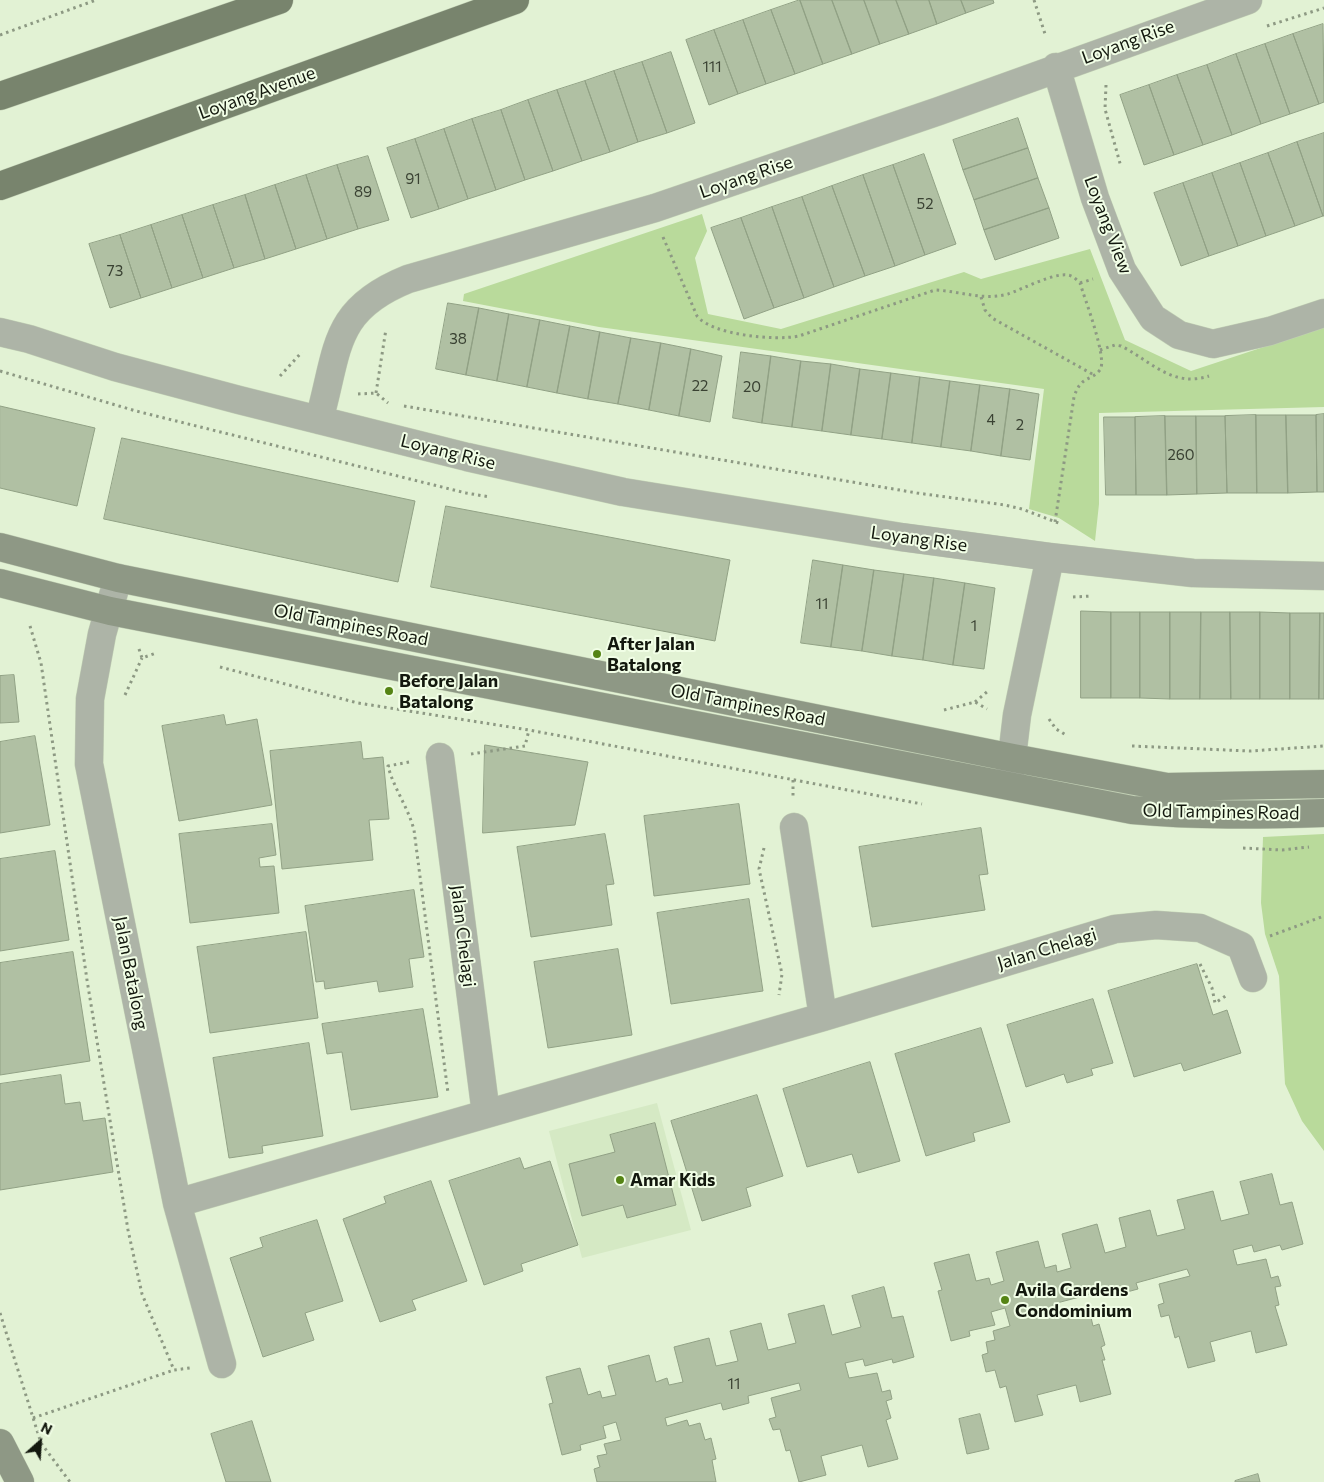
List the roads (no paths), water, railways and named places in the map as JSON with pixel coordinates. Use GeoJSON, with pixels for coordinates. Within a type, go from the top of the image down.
{"type":"FeatureCollection","features":[{"type":"Feature","properties":{"kind":"main road"},"geometry":{"type":"LineString","coordinates":[[0,96],[279,0]]}},
{"type":"Feature","properties":{"kind":"main road","name":"Loyang Avenue"},"geometry":{"type":"LineString","coordinates":[[0,186],[515,0]]}},
{"type":"Feature","properties":{"kind":"street","name":"Loyang Rise"},"geometry":{"type":"LineString","coordinates":[[320,420],[332,366],[347,326],[362,305],[377,292],[408,279],[655,208],[939,111],[1056,67],[1248,0]]}},
{"type":"Feature","properties":{"kind":"street","name":"Loyang View"},"geometry":{"type":"LineString","coordinates":[[1056,67],[1095,198],[1122,270],[1153,318],[1179,335],[1212,344],[1270,332],[1324,313]]}},
{"type":"Feature","properties":{"kind":"street","name":"Loyang Rise"},"geometry":{"type":"LineString","coordinates":[[0,332],[29,339],[115,367],[320,420],[467,457],[623,492],[901,537],[1050,558],[1193,573],[1324,576]]}},
{"type":"Feature","properties":{"kind":"street","name":"Old Tampines Road"},"geometry":{"type":"LineString","coordinates":[[0,547],[118,578],[1013,758],[1167,787],[1324,784]]}},
{"type":"Feature","properties":{"kind":"street"},"geometry":{"type":"LineString","coordinates":[[1009,786],[1017,715],[1050,558]]}},
{"type":"Feature","properties":{"kind":"street","name":"Jalan Batalong"},"geometry":{"type":"LineString","coordinates":[[118,578],[102,634],[90,699],[89,764],[177,1203],[222,1364]]}},
{"type":"Feature","properties":{"kind":"street","name":"Old Tampines Road"},"geometry":{"type":"LineString","coordinates":[[0,583],[110,611],[1132,810],[1177,814],[1324,813]]}},
{"type":"Feature","properties":{"kind":"street","name":"Jalan Chelagi"},"geometry":{"type":"LineString","coordinates":[[451,756],[486,1114]]}},
{"type":"Feature","properties":{"kind":"street"},"geometry":{"type":"LineString","coordinates":[[794,827],[823,1017]]}},
{"type":"Feature","properties":{"kind":"street","name":"Jalan Chelagi"},"geometry":{"type":"LineString","coordinates":[[177,1203],[823,1017],[1115,929],[1156,925],[1200,928],[1241,946],[1254,978]]}},
{"type":"Feature","properties":{"kind":"street"},"geometry":{"type":"LineString","coordinates":[[0,1443],[20,1482]]}},
{"type":"Feature","properties":{"kind":"place","name":"After Jalan Batalong"},"geometry":{"type":"Point","coordinates":[597,654]}},
{"type":"Feature","properties":{"kind":"place","name":"Before Jalan Batalong"},"geometry":{"type":"Point","coordinates":[389,691]}},
{"type":"Feature","properties":{"kind":"place","name":"Amar Kids"},"geometry":{"type":"Point","coordinates":[620,1180]}},
{"type":"Feature","properties":{"kind":"place","name":"Avila Gardens Condominium"},"geometry":{"type":"Point","coordinates":[1005,1300]}}]}
